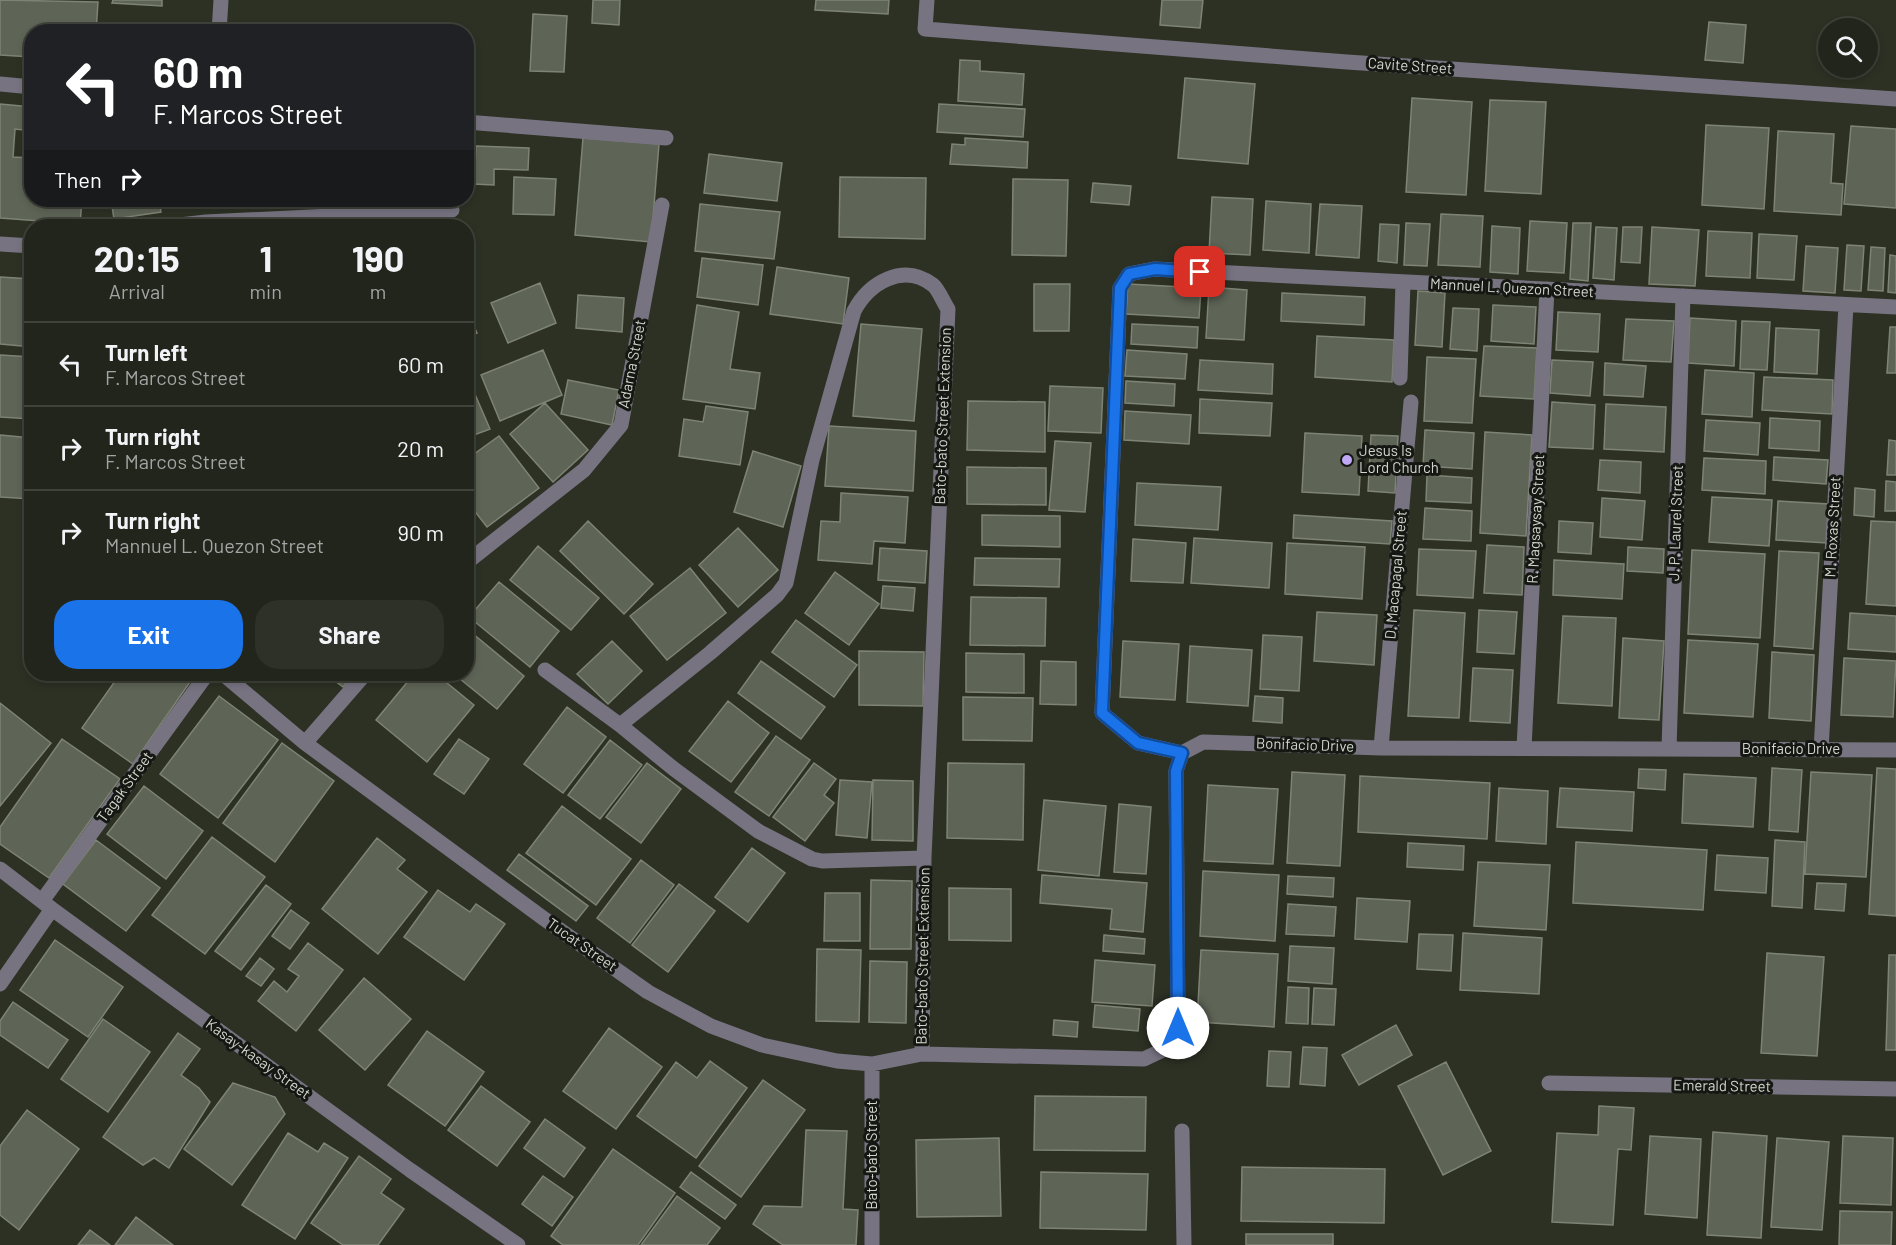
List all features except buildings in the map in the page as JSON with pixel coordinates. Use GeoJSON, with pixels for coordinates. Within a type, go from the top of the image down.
{"type":"FeatureCollection","features":[{"type":"Feature","properties":{"kind":"street"},"geometry":{"type":"LineString","coordinates":[[220,24],[222,0]]}},
{"type":"Feature","properties":{"kind":"street","name":"Cavite Street"},"geometry":{"type":"LineString","coordinates":[[927,0],[925,29],[1347,62],[1896,99]]}},
{"type":"Feature","properties":{"kind":"street"},"geometry":{"type":"LineString","coordinates":[[0,84],[24,86]]}},
{"type":"Feature","properties":{"kind":"street"},"geometry":{"type":"LineString","coordinates":[[474,123],[666,138]]}},
{"type":"Feature","properties":{"kind":"street","name":"Adarna Street"},"geometry":{"type":"LineString","coordinates":[[474,557],[584,470],[621,425],[662,205]]}},
{"type":"Feature","properties":{"kind":"street"},"geometry":{"type":"LineString","coordinates":[[268,219],[452,210]]}},
{"type":"Feature","properties":{"kind":"street"},"geometry":{"type":"LineString","coordinates":[[0,244],[24,246]]}},
{"type":"Feature","properties":{"kind":"street","name":"Mannuel L. Quezon Street"},"geometry":{"type":"LineString","coordinates":[[1182,753],[1138,743],[1102,713],[1120,288],[1129,274],[1155,269],[1896,307]]}},
{"type":"Feature","properties":{"kind":"street","name":"Bato-bato Street Extension"},"geometry":{"type":"LineString","coordinates":[[620,725],[760,610],[777,595],[786,583],[812,460],[854,311],[862,297],[875,285],[895,275],[918,276],[934,286],[948,309],[924,858],[922,1054]]}},
{"type":"Feature","properties":{"kind":"street"},"geometry":{"type":"LineString","coordinates":[[1400,378],[1404,282]]}},
{"type":"Feature","properties":{"kind":"street","name":"R. Magsaysay Street"},"geometry":{"type":"LineString","coordinates":[[1524,748],[1547,290]]}},
{"type":"Feature","properties":{"kind":"street","name":"J. P. Laurel Street"},"geometry":{"type":"LineString","coordinates":[[1669,749],[1683,296]]}},
{"type":"Feature","properties":{"kind":"street","name":"M. Roxas Street"},"geometry":{"type":"LineString","coordinates":[[1821,750],[1846,305]]}},
{"type":"Feature","properties":{"kind":"street","name":"D. Macapagal Street"},"geometry":{"type":"LineString","coordinates":[[1381,748],[1411,402]]}},
{"type":"Feature","properties":{"kind":"street","name":"Bato-bato Street Extension"},"geometry":{"type":"LineString","coordinates":[[545,670],[758,831],[812,859],[822,861],[924,858]]}},
{"type":"Feature","properties":{"kind":"street","name":"Tagak Street"},"geometry":{"type":"LineString","coordinates":[[0,984],[47,905],[202,681]]}},
{"type":"Feature","properties":{"kind":"street","name":"Tucat Street"},"geometry":{"type":"LineString","coordinates":[[231,681],[305,743],[648,992],[711,1026],[762,1045],[837,1061],[872,1064],[922,1054],[1144,1059],[1165,1049],[1178,1028],[1176,771],[1182,753]]}},
{"type":"Feature","properties":{"kind":"street"},"geometry":{"type":"LineString","coordinates":[[305,743],[359,681]]}},
{"type":"Feature","properties":{"kind":"street","name":"Bonifacio Drive"},"geometry":{"type":"LineString","coordinates":[[1182,753],[1203,742],[1381,748],[1896,750]]}},
{"type":"Feature","properties":{"kind":"street","name":"Kasay-kasay Street"},"geometry":{"type":"LineString","coordinates":[[0,869],[410,1170],[518,1245]]}},
{"type":"Feature","properties":{"kind":"street","name":"Bato-bato Street"},"geometry":{"type":"LineString","coordinates":[[872,1064],[872,1245]]}},
{"type":"Feature","properties":{"kind":"street","name":"Emerald Street"},"geometry":{"type":"LineString","coordinates":[[1549,1083],[1896,1089]]}},
{"type":"Feature","properties":{"kind":"street"},"geometry":{"type":"LineString","coordinates":[[1182,1131],[1184,1245]]}},
{"type":"Feature","properties":{"kind":"place","name":"Jesus Is Lord Church"},"geometry":{"type":"Point","coordinates":[1347,460]}},
{"type":"Feature","properties":{"kind":"route"},"geometry":{"type":"LineString","coordinates":[[1178,1028],[1176,771],[1182,753],[1138,743],[1102,713],[1120,288],[1129,274],[1155,269],[1200,272]]}}]}
